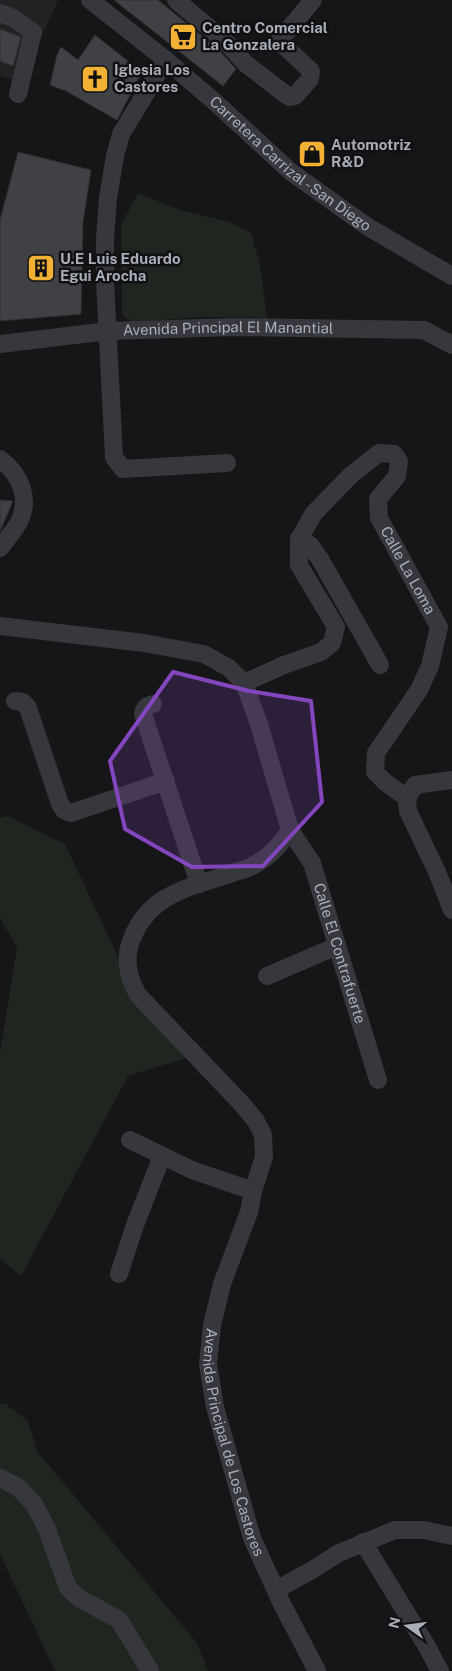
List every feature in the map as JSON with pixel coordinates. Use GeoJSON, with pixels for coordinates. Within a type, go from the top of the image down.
{"type":"FeatureCollection","features":[{"type":"Feature","properties":{"kind":"street","name":"Carretera Carrizal - San Diego"},"geometry":{"type":"LineString","coordinates":[[90,0],[166,60],[291,172],[368,227],[452,276]]}},
{"type":"Feature","properties":{"kind":"street"},"geometry":{"type":"LineString","coordinates":[[176,0],[226,42],[252,69],[290,97],[295,96],[310,79],[311,71],[278,41],[313,0]]}},
{"type":"Feature","properties":{"kind":"street"},"geometry":{"type":"LineString","coordinates":[[0,13],[13,18],[34,32],[18,94]]}},
{"type":"Feature","properties":{"kind":"street"},"geometry":{"type":"LineString","coordinates":[[166,60],[121,134],[108,198],[105,239],[105,281],[114,457],[123,469],[227,463]]}},
{"type":"Feature","properties":{"kind":"street","name":"Avenida Principal El Manantial"},"geometry":{"type":"LineString","coordinates":[[0,344],[108,331],[234,327],[424,330],[452,345]]}},
{"type":"Feature","properties":{"kind":"street","name":"Calle La Loma"},"geometry":{"type":"LineString","coordinates":[[298,539],[314,513],[351,475],[379,453],[394,454],[399,461],[397,476],[378,499],[379,518],[439,627],[430,666],[419,690],[376,753],[375,772],[384,782],[407,798]]}},
{"type":"Feature","properties":{"kind":"street"},"geometry":{"type":"LineString","coordinates":[[0,459],[11,468],[19,480],[23,493],[23,508],[19,522],[0,548]]}},
{"type":"Feature","properties":{"kind":"street"},"geometry":{"type":"LineString","coordinates":[[244,683],[284,665],[321,652],[332,643],[336,627],[299,565],[298,539],[310,545],[320,559],[380,665]]}},
{"type":"Feature","properties":{"kind":"street"},"geometry":{"type":"LineString","coordinates":[[0,626],[144,643],[204,654],[229,668],[244,683],[259,724],[290,830]]}},
{"type":"Feature","properties":{"kind":"street"},"geometry":{"type":"LineString","coordinates":[[16,701],[23,702],[28,708],[60,804],[64,810],[71,812],[166,781]]}},
{"type":"Feature","properties":{"kind":"street"},"geometry":{"type":"LineString","coordinates":[[153,704],[147,706],[143,714],[199,884]]}},
{"type":"Feature","properties":{"kind":"street"},"geometry":{"type":"LineString","coordinates":[[452,780],[415,785],[407,798],[408,811],[437,872],[452,910]]}},
{"type":"Feature","properties":{"kind":"street","name":"Avenida Principal de Los Castores"},"geometry":{"type":"LineString","coordinates":[[290,830],[276,850],[251,867],[182,889],[157,903],[136,926],[128,951],[130,982],[138,995],[216,1075],[256,1122],[263,1135],[264,1157],[253,1191],[249,1212],[222,1284],[212,1325],[208,1364],[215,1407],[252,1538],[317,1671]]}},
{"type":"Feature","properties":{"kind":"street","name":"Calle El Contrafuerte"},"geometry":{"type":"LineString","coordinates":[[290,830],[312,864],[378,1080]]}},
{"type":"Feature","properties":{"kind":"street"},"geometry":{"type":"LineString","coordinates":[[267,976],[337,946]]}},
{"type":"Feature","properties":{"kind":"street"},"geometry":{"type":"LineString","coordinates":[[130,1140],[201,1173],[253,1191]]}},
{"type":"Feature","properties":{"kind":"street"},"geometry":{"type":"LineString","coordinates":[[119,1274],[135,1225],[162,1156]]}},
{"type":"Feature","properties":{"kind":"street"},"geometry":{"type":"LineString","coordinates":[[0,1478],[18,1487],[34,1504],[47,1529],[68,1588],[79,1598],[118,1620],[150,1671]]}},
{"type":"Feature","properties":{"kind":"street"},"geometry":{"type":"LineString","coordinates":[[276,1590],[339,1553],[395,1530],[424,1530],[452,1536]]}},
{"type":"Feature","properties":{"kind":"street"},"geometry":{"type":"LineString","coordinates":[[363,1542],[440,1671]]}},
{"type":"Feature","properties":{"kind":"highlighted area"},"geometry":{"type":"Polygon","coordinates":[[[173,672],[249,691],[311,701],[322,802],[263,866],[192,867],[125,829],[110,761],[173,672]]]}},
{"type":"Feature","properties":{"kind":"shaded area"},"geometry":{"type":"Polygon","coordinates":[[[0,0],[58,0],[21,82],[0,76],[0,0]]]}},
{"type":"Feature","properties":{"kind":"shaded area"},"geometry":{"type":"Polygon","coordinates":[[[138,193],[180,210],[230,222],[251,233],[260,264],[267,319],[258,317],[200,317],[133,322],[122,315],[121,225],[138,193]]]}},
{"type":"Feature","properties":{"kind":"shaded area"},"geometry":{"type":"Polygon","coordinates":[[[8,816],[65,844],[120,961],[186,1058],[128,1076],[21,1276],[0,1259],[0,1054],[17,947],[0,918],[0,818],[8,816]]]}},
{"type":"Feature","properties":{"kind":"shaded area"},"geometry":{"type":"Polygon","coordinates":[[[4,1403],[28,1421],[37,1451],[197,1643],[208,1671],[55,1671],[0,1554],[0,1404],[4,1403]]]}},
{"type":"Feature","properties":{"kind":"building","name":"Centro Comercial La Gonzalera"},"geometry":{"type":"Polygon","coordinates":[[[114,0],[158,0],[219,50],[236,69],[223,86],[114,0]]]}},
{"type":"Feature","properties":{"kind":"building"},"geometry":{"type":"Polygon","coordinates":[[[0,29],[21,37],[13,66],[0,61],[0,29]]]}},
{"type":"Feature","properties":{"kind":"building","name":"Iglesia Los Castores"},"geometry":{"type":"Polygon","coordinates":[[[95,35],[142,72],[117,120],[66,91],[50,85],[57,55],[61,47],[78,60],[95,35]]]}},
{"type":"Feature","properties":{"kind":"building","name":"U.E Luis Eduardo Egui Arocha"},"geometry":{"type":"Polygon","coordinates":[[[18,152],[91,170],[83,222],[81,314],[0,321],[0,220],[18,152]]]}},
{"type":"Feature","properties":{"kind":"building"},"geometry":{"type":"Polygon","coordinates":[[[0,500],[13,501],[0,531],[0,500]]]}},
{"type":"Feature","properties":{"kind":"place","name":"Centro Comercial La Gonzalera"},"geometry":{"type":"Point","coordinates":[183,37]}},
{"type":"Feature","properties":{"kind":"place","name":"Iglesia Los Castores"},"geometry":{"type":"Point","coordinates":[95,79]}},
{"type":"Feature","properties":{"kind":"place","name":"Automotriz R&D"},"geometry":{"type":"Point","coordinates":[312,154]}},
{"type":"Feature","properties":{"kind":"place","name":"U.E Luis Eduardo Egui Arocha"},"geometry":{"type":"Point","coordinates":[41,268]}}]}
